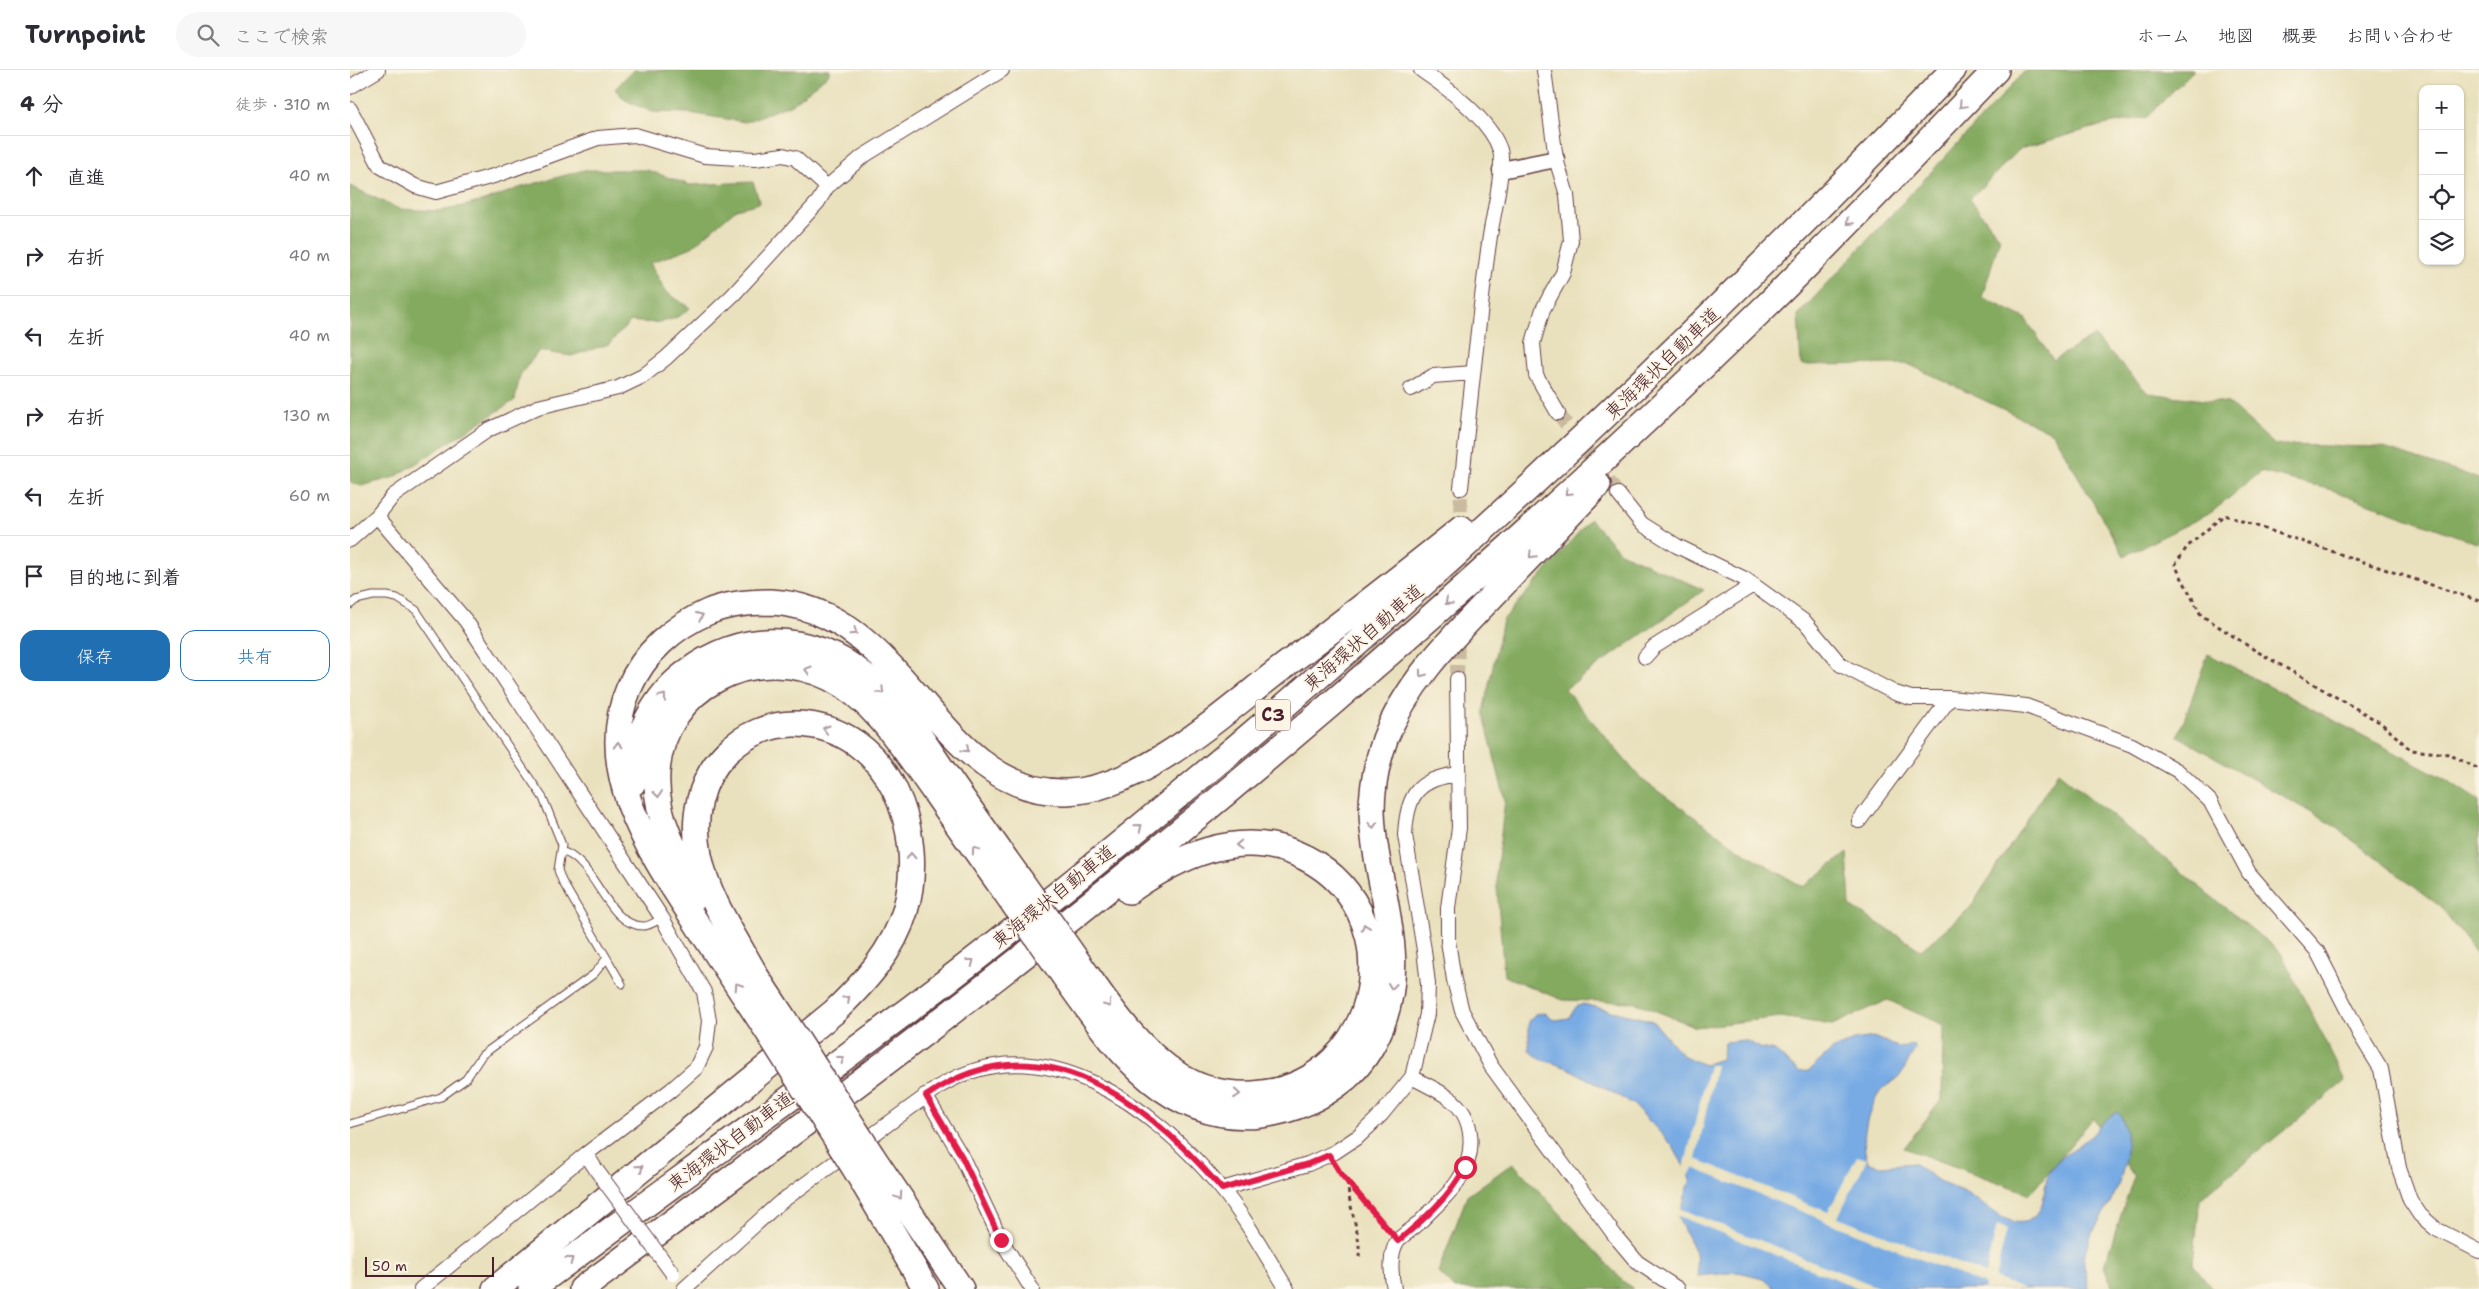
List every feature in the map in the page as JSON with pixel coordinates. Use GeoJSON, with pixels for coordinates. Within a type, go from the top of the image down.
{"type":"FeatureCollection","features":[{"type":"Feature","properties":{"kind":"highway","name":"東海環状自動車道"},"geometry":{"type":"LineString","coordinates":[[531,1289],[949,980],[1223,758],[1328,668],[1506,509],[1749,279],[1953,70]]}},
{"type":"Feature","properties":{"kind":"highway","name":"東海環状自動車道"},"geometry":{"type":"LineString","coordinates":[[582,1289],[795,1132],[1058,930],[1259,766],[1498,557],[1649,418],[1769,303],[1996,70]]}},
{"type":"Feature","properties":{"kind":"highway"},"geometry":{"type":"LineString","coordinates":[[961,1289],[863,1161],[773,1021],[674,889],[646,841],[627,797],[622,774],[618,729],[622,709],[638,670],[671,633],[693,619],[713,610],[758,602],[781,603],[824,615],[863,638],[882,656],[959,742],[994,772],[1024,786],[1046,791],[1089,790],[1109,784],[1155,762],[1188,739],[1386,589],[1521,481],[1711,308],[1749,279]]}},
{"type":"Feature","properties":{"kind":"highway"},"geometry":{"type":"LineString","coordinates":[[755,974],[679,858],[661,816],[657,794],[657,773],[660,752],[666,733],[677,714],[705,686],[737,670],[774,664],[811,670],[831,679],[860,700],[900,743],[1012,885],[1072,970],[1127,1059],[1162,1090],[1199,1108],[1240,1116],[1284,1111],[1320,1096],[1353,1071],[1367,1055],[1377,1036],[1391,996],[1394,950],[1374,836],[1372,810],[1378,763],[1394,719],[1422,672],[1446,644],[1769,303]]}},
{"type":"Feature","properties":{"kind":"highway"},"geometry":{"type":"LineString","coordinates":[[646,841],[634,798],[632,775],[635,751],[643,729],[666,692],[698,664],[715,654],[736,646],[755,642],[798,644],[819,650],[841,660],[880,689],[916,732],[1012,885]]}},
{"type":"Feature","properties":{"kind":"highway"},"geometry":{"type":"LineString","coordinates":[[495,1289],[834,1012],[869,976],[884,956],[898,928],[910,891],[911,868],[907,825],[902,804],[879,765],[848,738],[830,730],[811,725],[791,724],[752,734],[735,744],[708,776],[701,794],[696,834],[705,876],[717,904],[755,974],[773,1021]]}},
{"type":"Feature","properties":{"kind":"highway"},"geometry":{"type":"LineString","coordinates":[[795,1132],[850,1098],[1144,880],[1168,866],[1199,852],[1237,845],[1260,845],[1285,849],[1309,859],[1328,872],[1344,888],[1356,906],[1370,940],[1372,959],[1368,1002],[1351,1040],[1338,1056],[1323,1070],[1286,1089],[1266,1093],[1245,1094],[1201,1087],[1163,1064],[1127,1029],[1072,970]]}},
{"type":"Feature","properties":{"kind":"highway"},"geometry":{"type":"LineString","coordinates":[[863,1161],[926,1289]]}},
{"type":"Feature","properties":{"kind":"street"},"geometry":{"type":"LineString","coordinates":[[350,86],[378,70]]}},
{"type":"Feature","properties":{"kind":"street"},"geometry":{"type":"LineString","coordinates":[[350,540],[377,516],[393,496],[488,430],[538,408],[618,388],[643,376],[666,358],[733,295],[818,202],[827,187],[876,147],[1002,70]]}},
{"type":"Feature","properties":{"kind":"street"},"geometry":{"type":"LineString","coordinates":[[1421,70],[1465,102],[1487,129],[1500,150],[1501,170],[1490,237],[1461,488]]}},
{"type":"Feature","properties":{"kind":"street"},"geometry":{"type":"LineString","coordinates":[[1544,70],[1556,159],[1567,195],[1571,241],[1563,273],[1543,309],[1533,343],[1536,375],[1558,413]]}},
{"type":"Feature","properties":{"kind":"street"},"geometry":{"type":"LineString","coordinates":[[350,109],[380,166],[416,186],[436,192],[497,175],[598,138],[635,135],[705,156],[755,159],[783,155],[794,158],[827,187]]}},
{"type":"Feature","properties":{"kind":"street"},"geometry":{"type":"LineString","coordinates":[[1501,170],[1556,159]]}},
{"type":"Feature","properties":{"kind":"street"},"geometry":{"type":"LineString","coordinates":[[1411,388],[1433,376],[1473,373]]}},
{"type":"Feature","properties":{"kind":"street"},"geometry":{"type":"LineString","coordinates":[[1618,494],[1642,524],[1678,546],[1745,579],[1805,622],[1841,665],[1895,693],[1910,698],[1950,698],[2026,706],[2075,722],[2132,745],[2178,771],[2210,801],[2249,873],[2317,951],[2359,1033],[2381,1069],[2399,1168],[2410,1200],[2420,1215],[2436,1229],[2479,1251]]}},
{"type":"Feature","properties":{"kind":"street"},"geometry":{"type":"LineString","coordinates":[[377,516],[466,621],[662,918],[704,992],[709,1022],[706,1047],[696,1068],[671,1090],[586,1154],[421,1289]]}},
{"type":"Feature","properties":{"kind":"street"},"geometry":{"type":"LineString","coordinates":[[1645,657],[1654,647],[1753,585]]}},
{"type":"Feature","properties":{"kind":"street"},"geometry":{"type":"LineString","coordinates":[[1457,680],[1459,828],[1448,908],[1448,941],[1454,980],[1462,1011],[1491,1066],[1616,1237],[1637,1262],[1678,1289]]}},
{"type":"Feature","properties":{"kind":"street"},"geometry":{"type":"LineString","coordinates":[[1859,821],[1950,698]]}},
{"type":"Feature","properties":{"kind":"street"},"geometry":{"type":"LineString","coordinates":[[1222,1189],[1308,1164],[1329,1155],[1359,1136],[1381,1115],[1412,1077],[1427,1014],[1428,984],[1405,835],[1408,805],[1415,792],[1426,782],[1442,776],[1458,774]]}},
{"type":"Feature","properties":{"kind":"street"},"geometry":{"type":"LineString","coordinates":[[586,1154],[684,1289],[778,1204],[956,1076],[980,1068],[1025,1063],[1048,1066],[1071,1073],[1108,1091],[1164,1129],[1195,1158],[1222,1189],[1287,1289]]}},
{"type":"Feature","properties":{"kind":"street"},"geometry":{"type":"LineString","coordinates":[[1394,1289],[1391,1267],[1398,1241],[1416,1226],[1459,1181],[1472,1144],[1468,1122],[1463,1112],[1450,1099],[1412,1077]]}},
{"type":"Feature","properties":{"kind":"street"},"geometry":{"type":"LineString","coordinates":[[926,1096],[958,1150],[1001,1240],[1032,1289]]}},
{"type":"Feature","properties":{"kind":"lane"},"geometry":{"type":"LineString","coordinates":[[350,605],[356,600],[373,596],[387,596],[397,598],[416,610],[543,798],[562,845],[558,870],[562,881],[622,984]]}},
{"type":"Feature","properties":{"kind":"lane"},"geometry":{"type":"LineString","coordinates":[[561,852],[568,854],[583,866],[625,921],[644,926],[662,918]]}},
{"type":"Feature","properties":{"kind":"lane"},"geometry":{"type":"LineString","coordinates":[[350,1124],[441,1097],[450,1092],[466,1079],[482,1055],[594,974],[607,958]]}},
{"type":"Feature","properties":{"kind":"path"},"geometry":{"type":"LineString","coordinates":[[2479,601],[2224,515],[2187,547],[2175,564],[2201,615],[2253,649],[2381,722],[2411,750],[2448,754],[2479,769]]}},
{"type":"Feature","properties":{"kind":"path"},"geometry":{"type":"LineString","coordinates":[[1329,1155],[1348,1182],[1398,1241]]}},
{"type":"Feature","properties":{"kind":"path"},"geometry":{"type":"LineString","coordinates":[[1348,1182],[1351,1212],[1360,1243],[1359,1257]]}},
{"type":"Feature","properties":{"kind":"green space"},"geometry":{"type":"Polygon","coordinates":[[[633,70],[830,70],[828,75],[792,104],[745,122],[689,113],[652,112],[625,100],[615,89],[633,70]]]}},
{"type":"Feature","properties":{"kind":"green space"},"geometry":{"type":"Polygon","coordinates":[[[2026,70],[2194,70],[2147,117],[2103,125],[2020,149],[1970,199],[2000,238],[1982,297],[2025,318],[2053,360],[2094,336],[2148,393],[2228,403],[2275,445],[2381,447],[2479,479],[2479,544],[2332,490],[2261,472],[2212,512],[2124,556],[2053,433],[1908,364],[1801,365],[1798,315],[2026,70]]]}},
{"type":"Feature","properties":{"kind":"green space"},"geometry":{"type":"Polygon","coordinates":[[[584,170],[647,170],[690,185],[753,182],[760,203],[736,209],[692,247],[650,263],[666,292],[690,308],[683,313],[662,322],[631,321],[609,344],[571,356],[539,351],[520,375],[515,400],[395,477],[361,486],[350,482],[350,186],[399,209],[441,211],[484,201],[522,187],[584,170]]]}},
{"type":"Feature","properties":{"kind":"green space"},"geometry":{"type":"Polygon","coordinates":[[[1590,519],[1620,552],[1704,590],[1565,689],[1641,779],[1739,849],[1803,887],[1847,853],[1850,906],[1921,950],[1970,908],[2058,772],[2281,953],[2345,1081],[2200,1199],[2193,1264],[2213,1289],[2113,1289],[2104,1266],[2134,1176],[2093,1118],[2030,1194],[1904,1148],[1942,1099],[1943,1025],[1888,1000],[1832,1025],[1781,1017],[1696,1027],[1634,1002],[1563,1000],[1504,976],[1496,875],[1505,800],[1483,712],[1503,620],[1590,519]]]}},
{"type":"Feature","properties":{"kind":"green space"},"geometry":{"type":"Polygon","coordinates":[[[2208,654],[2447,780],[2479,801],[2479,957],[2441,907],[2331,824],[2178,736],[2208,654]]]}},
{"type":"Feature","properties":{"kind":"green space"},"geometry":{"type":"Polygon","coordinates":[[[1513,1163],[1622,1280],[1633,1289],[1455,1289],[1438,1272],[1467,1196],[1513,1163]]]}},
{"type":"Feature","properties":{"kind":"water"},"geometry":{"type":"Polygon","coordinates":[[[1583,1004],[1653,1021],[1682,1055],[1704,1065],[1721,1059],[1725,1042],[1745,1040],[1760,1048],[1775,1051],[1799,1072],[1809,1071],[1832,1050],[1854,1040],[1874,1037],[1898,1047],[1914,1045],[1915,1049],[1901,1074],[1882,1090],[1868,1117],[1864,1146],[1869,1163],[1881,1166],[1914,1163],[1937,1180],[1963,1191],[1999,1215],[2018,1222],[2028,1221],[2039,1211],[2048,1175],[2056,1163],[2090,1137],[2106,1120],[2118,1112],[2126,1131],[2124,1166],[2113,1197],[2092,1234],[2086,1250],[2084,1263],[2088,1289],[1775,1289],[1763,1278],[1739,1272],[1698,1276],[1696,1254],[1678,1218],[1691,1179],[1672,1145],[1633,1104],[1568,1068],[1540,1059],[1529,1050],[1529,1022],[1535,1014],[1545,1013],[1555,1020],[1569,1018],[1576,1007],[1583,1004]]]}},
{"type":"Feature","properties":{"kind":"pier"},"geometry":{"type":"Polygon","coordinates":[[[1709,1065],[1716,1065],[1696,1159],[1828,1212],[1857,1156],[1867,1159],[1838,1217],[1986,1274],[1997,1225],[2007,1229],[1995,1278],[2023,1289],[1984,1289],[1985,1285],[1693,1168],[1688,1178],[1684,1168],[1709,1065]]]}},
{"type":"Feature","properties":{"kind":"pier"},"geometry":{"type":"Polygon","coordinates":[[[1678,1208],[1883,1289],[1861,1289],[1676,1215],[1678,1208]]]}},
{"type":"Feature","properties":{"kind":"tunnel"},"geometry":{"type":"LineString","coordinates":[[1558,413],[1618,494]]}},
{"type":"Feature","properties":{"kind":"tunnel"},"geometry":{"type":"LineString","coordinates":[[1457,679],[1461,488]]}},
{"type":"Feature","properties":{"kind":"route"},"geometry":{"type":"LineString","coordinates":[[1001,1240],[962,1157],[926,1096],[956,1076],[980,1068],[1025,1063],[1048,1066],[1071,1073],[1100,1086],[1132,1105],[1164,1129],[1195,1158],[1222,1189],[1308,1164],[1329,1155],[1341,1174],[1398,1241],[1416,1226],[1459,1181],[1465,1167]]}}]}
